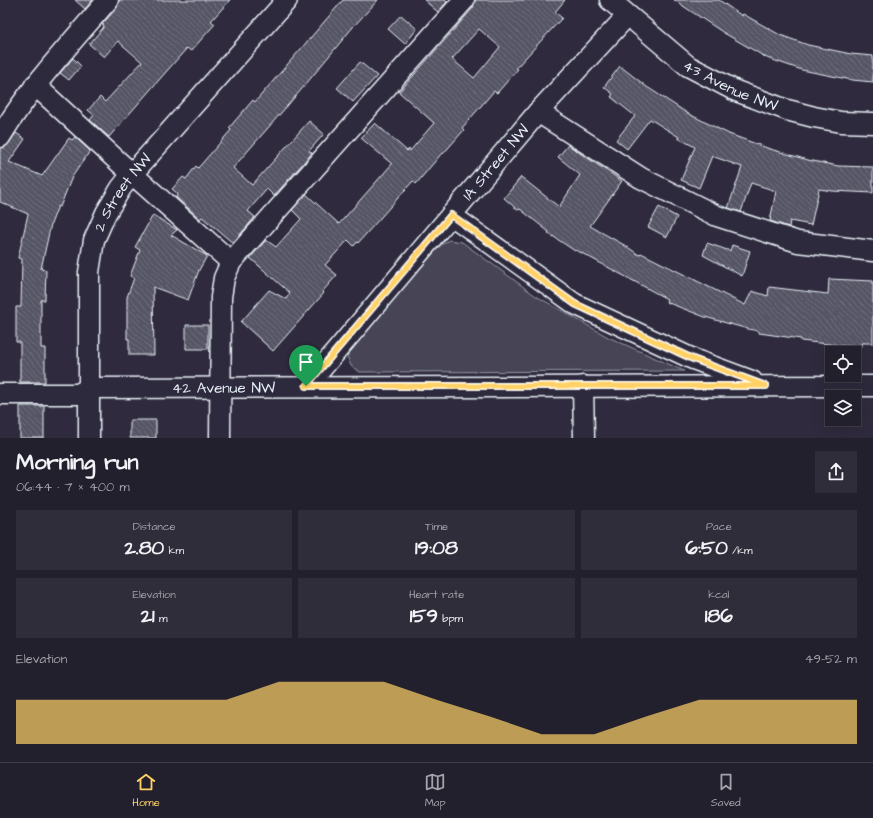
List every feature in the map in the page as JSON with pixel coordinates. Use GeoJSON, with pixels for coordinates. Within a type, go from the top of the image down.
{"type":"FeatureCollection","features":[{"type":"Feature","properties":{"kind":"street"},"geometry":{"type":"LineString","coordinates":[[0,137],[14,113],[35,84],[108,0]]}},
{"type":"Feature","properties":{"kind":"street","name":"2 Street NW"},"geometry":{"type":"LineString","coordinates":[[89,438],[89,272],[94,240],[106,213],[121,188],[132,174],[287,0]]}},
{"type":"Feature","properties":{"kind":"street"},"geometry":{"type":"LineString","coordinates":[[220,438],[219,387],[221,297],[224,278],[231,262],[464,0]]}},
{"type":"Feature","properties":{"kind":"street","name":"43 Avenue NW"},"geometry":{"type":"LineString","coordinates":[[610,0],[627,16],[688,66],[736,91],[787,110],[814,117],[841,122],[873,123]]}},
{"type":"Feature","properties":{"kind":"street","name":"1A Street NW"},"geometry":{"type":"LineString","coordinates":[[306,386],[538,112],[627,16]]}},
{"type":"Feature","properties":{"kind":"street"},"geometry":{"type":"LineString","coordinates":[[35,84],[132,174],[231,262]]}},
{"type":"Feature","properties":{"kind":"street"},"geometry":{"type":"LineString","coordinates":[[538,112],[641,178],[717,216],[798,242],[873,251]]}},
{"type":"Feature","properties":{"kind":"street","name":"42 Avenue NW"},"geometry":{"type":"LineString","coordinates":[[451,215],[575,304],[693,359],[766,386]]}},
{"type":"Feature","properties":{"kind":"street","name":"42 Avenue NW"},"geometry":{"type":"LineString","coordinates":[[0,394],[78,394],[89,388],[306,386],[873,386]]}},
{"type":"Feature","properties":{"kind":"street"},"geometry":{"type":"LineString","coordinates":[[583,386],[584,438]]}},
{"type":"Feature","properties":{"kind":"shaded area"},"geometry":{"type":"Polygon","coordinates":[[[449,240],[462,242],[536,296],[608,337],[684,371],[360,372],[351,366],[347,356],[350,347],[441,245],[449,240]]]}},
{"type":"Feature","properties":{"kind":"building"},"geometry":{"type":"Polygon","coordinates":[[[75,0],[93,0],[85,9],[75,0]]]}},
{"type":"Feature","properties":{"kind":"building"},"geometry":{"type":"Polygon","coordinates":[[[119,0],[230,0],[211,21],[215,24],[191,51],[187,48],[109,137],[90,120],[94,115],[88,110],[100,97],[105,102],[142,62],[118,41],[104,57],[89,44],[103,28],[104,25],[102,24],[117,8],[119,0]]]}},
{"type":"Feature","properties":{"kind":"building"},"geometry":{"type":"Polygon","coordinates":[[[343,0],[378,0],[353,27],[301,90],[233,168],[252,185],[309,121],[324,134],[309,151],[312,153],[274,196],[267,189],[248,211],[255,217],[233,243],[202,217],[200,219],[176,197],[178,194],[172,189],[183,177],[186,179],[196,166],[198,168],[231,130],[229,128],[234,122],[253,100],[255,102],[343,0]]]}},
{"type":"Feature","properties":{"kind":"building"},"geometry":{"type":"Polygon","coordinates":[[[424,0],[445,0],[447,2],[438,12],[424,0]]]}},
{"type":"Feature","properties":{"kind":"building"},"geometry":{"type":"Polygon","coordinates":[[[475,0],[565,0],[555,12],[562,18],[516,68],[518,69],[497,93],[494,91],[462,128],[464,130],[416,184],[413,181],[358,243],[357,242],[354,246],[348,240],[325,265],[337,275],[322,292],[324,293],[273,351],[241,322],[269,290],[286,299],[290,293],[250,258],[266,240],[276,247],[301,219],[292,210],[306,194],[339,224],[392,164],[361,138],[375,123],[407,151],[409,149],[410,151],[434,123],[399,92],[473,8],[475,0]],[[479,29],[452,59],[474,78],[500,47],[479,29]]]}},
{"type":"Feature","properties":{"kind":"building"},"geometry":{"type":"Polygon","coordinates":[[[674,0],[719,0],[742,16],[743,14],[780,35],[808,45],[851,54],[873,56],[873,82],[852,80],[802,70],[767,58],[724,33],[674,0]]]}},
{"type":"Feature","properties":{"kind":"building"},"geometry":{"type":"Polygon","coordinates":[[[401,15],[417,29],[405,44],[388,29],[401,15]]]}},
{"type":"Feature","properties":{"kind":"building"},"geometry":{"type":"Polygon","coordinates":[[[73,58],[81,66],[69,80],[60,73],[73,58]]]}},
{"type":"Feature","properties":{"kind":"building"},"geometry":{"type":"Polygon","coordinates":[[[360,62],[377,76],[353,102],[337,88],[360,62]]]}},
{"type":"Feature","properties":{"kind":"building"},"geometry":{"type":"Polygon","coordinates":[[[620,66],[647,87],[687,113],[729,134],[770,149],[808,160],[838,166],[873,167],[873,193],[819,189],[811,225],[790,221],[789,227],[770,221],[776,191],[751,183],[741,212],[728,208],[742,167],[712,156],[699,188],[681,180],[695,147],[678,138],[679,137],[650,119],[627,149],[616,140],[635,116],[611,97],[613,94],[604,87],[620,66]]]}},
{"type":"Feature","properties":{"kind":"building"},"geometry":{"type":"Polygon","coordinates":[[[16,133],[25,139],[9,162],[42,176],[69,138],[72,140],[75,137],[90,151],[72,177],[60,207],[58,206],[51,224],[41,269],[46,270],[45,300],[41,300],[41,348],[45,348],[45,382],[20,382],[20,342],[16,342],[16,307],[21,307],[22,259],[18,258],[28,214],[0,202],[0,150],[9,143],[16,133]]]}},
{"type":"Feature","properties":{"kind":"building"},"geometry":{"type":"Polygon","coordinates":[[[568,145],[622,181],[590,226],[639,255],[641,253],[745,305],[752,291],[768,296],[769,287],[828,294],[829,279],[873,281],[873,343],[861,343],[861,346],[846,346],[801,341],[801,339],[759,333],[759,331],[705,317],[666,302],[667,299],[576,250],[575,251],[548,233],[549,232],[504,198],[521,177],[559,207],[580,175],[558,157],[568,145]]]}},
{"type":"Feature","properties":{"kind":"building"},"geometry":{"type":"Polygon","coordinates":[[[659,207],[677,217],[667,237],[648,227],[659,207]]]}},
{"type":"Feature","properties":{"kind":"building"},"geometry":{"type":"Polygon","coordinates":[[[153,215],[177,230],[171,235],[207,256],[199,270],[188,300],[153,287],[154,355],[129,355],[129,339],[127,339],[127,297],[134,278],[130,276],[140,250],[135,247],[153,215]]]}},
{"type":"Feature","properties":{"kind":"building"},"geometry":{"type":"Polygon","coordinates":[[[707,243],[730,251],[732,245],[750,251],[742,276],[703,255],[707,243]]]}},
{"type":"Feature","properties":{"kind":"building"},"geometry":{"type":"Polygon","coordinates":[[[186,325],[208,325],[208,349],[186,349],[186,325]]]}},
{"type":"Feature","properties":{"kind":"building"},"geometry":{"type":"Polygon","coordinates":[[[20,406],[44,406],[44,438],[20,438],[20,406]]]}},
{"type":"Feature","properties":{"kind":"building"},"geometry":{"type":"Polygon","coordinates":[[[130,420],[156,420],[156,438],[130,438],[130,420]]]}},
{"type":"Feature","properties":{"kind":"route"},"geometry":{"type":"LineString","coordinates":[[451,215],[575,304],[693,359],[766,386],[472,386],[306,386],[451,215]]}}]}
